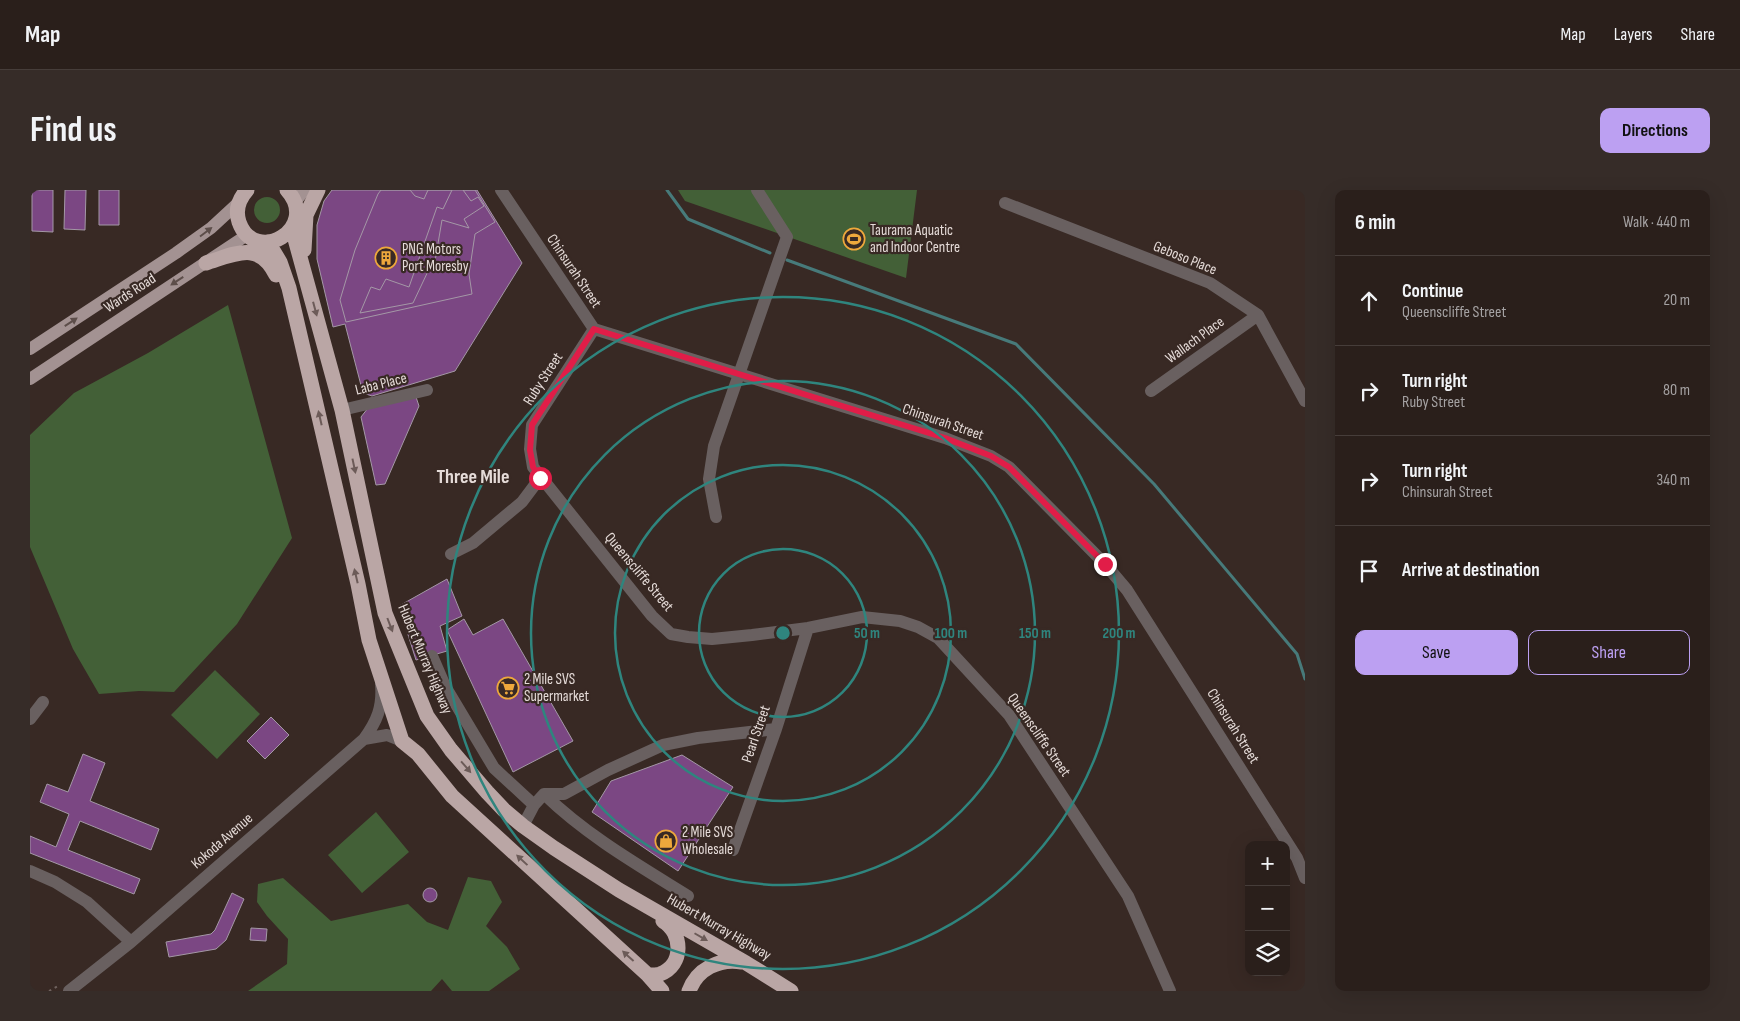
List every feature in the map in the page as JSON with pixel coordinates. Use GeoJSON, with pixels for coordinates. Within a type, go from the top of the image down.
{"type":"FeatureCollection","features":[{"type":"Feature","properties":{"kind":"highway"},"geometry":{"type":"LineString","coordinates":[[305,275],[303,242],[306,215],[318,190]]}},
{"type":"Feature","properties":{"kind":"highway"},"geometry":{"type":"LineString","coordinates":[[244,194],[238,219],[241,228],[254,239],[268,242],[281,239],[292,228],[296,220],[296,194]]}},
{"type":"Feature","properties":{"kind":"highway","name":"Hubert Murray Highway"},"geometry":{"type":"LineString","coordinates":[[292,228],[342,410],[385,613],[427,716],[451,750],[487,792],[504,810],[524,826],[554,848],[620,890],[791,991]]}},
{"type":"Feature","properties":{"kind":"highway"},"geometry":{"type":"LineString","coordinates":[[268,242],[280,262],[289,288],[301,333],[369,640],[402,741],[418,754],[452,796],[648,975],[662,991]]}},
{"type":"Feature","properties":{"kind":"highway"},"geometry":{"type":"LineString","coordinates":[[206,262],[254,252],[266,259],[273,268],[285,293],[294,324],[301,333]]}},
{"type":"Feature","properties":{"kind":"highway"},"geometry":{"type":"LineString","coordinates":[[620,890],[631,903],[667,924],[675,933],[679,945],[677,957],[672,965],[660,974],[648,975]]}},
{"type":"Feature","properties":{"kind":"highway"},"geometry":{"type":"LineString","coordinates":[[689,991],[694,981],[709,967],[732,960],[746,963]]}},
{"type":"Feature","properties":{"kind":"main road","name":"Wards Road"},"geometry":{"type":"LineString","coordinates":[[30,349],[212,228],[244,194]]}},
{"type":"Feature","properties":{"kind":"main road","name":"Wards Road"},"geometry":{"type":"LineString","coordinates":[[30,380],[248,235]]}},
{"type":"Feature","properties":{"kind":"street","name":"Chinsurah Street"},"geometry":{"type":"LineString","coordinates":[[501,190],[594,329],[945,438],[991,456],[1009,467],[1105,564],[1127,590],[1301,855],[1305,878]]}},
{"type":"Feature","properties":{"kind":"street"},"geometry":{"type":"LineString","coordinates":[[716,518],[709,479],[714,446],[787,237],[757,190]]}},
{"type":"Feature","properties":{"kind":"street","name":"Geboso Place"},"geometry":{"type":"LineString","coordinates":[[1005,203],[1210,283],[1258,315],[1305,401]]}},
{"type":"Feature","properties":{"kind":"street","name":"Wallach Place"},"geometry":{"type":"LineString","coordinates":[[1151,391],[1258,315]]}},
{"type":"Feature","properties":{"kind":"street","name":"Ruby Street"},"geometry":{"type":"LineString","coordinates":[[530,450],[532,425],[594,329]]}},
{"type":"Feature","properties":{"kind":"street","name":"Laba Place"},"geometry":{"type":"LineString","coordinates":[[342,410],[427,390]]}},
{"type":"Feature","properties":{"kind":"street","name":"Queenscliffe Street"},"geometry":{"type":"LineString","coordinates":[[530,450],[533,467],[540,478],[643,606],[671,634],[712,639],[808,628],[862,617],[900,620],[938,638],[1008,715],[1128,896],[1170,991]]}},
{"type":"Feature","properties":{"kind":"street"},"geometry":{"type":"LineString","coordinates":[[451,554],[473,543],[522,502],[540,478]]}},
{"type":"Feature","properties":{"kind":"street","name":"Pearl Street"},"geometry":{"type":"LineString","coordinates":[[733,850],[776,729],[808,628]]}},
{"type":"Feature","properties":{"kind":"street"},"geometry":{"type":"LineString","coordinates":[[432,656],[445,686],[494,768],[534,805]]}},
{"type":"Feature","properties":{"kind":"street"},"geometry":{"type":"LineString","coordinates":[[364,739],[374,725],[380,708],[382,695],[380,676]]}},
{"type":"Feature","properties":{"kind":"street"},"geometry":{"type":"LineString","coordinates":[[30,719],[43,702]]}},
{"type":"Feature","properties":{"kind":"street"},"geometry":{"type":"LineString","coordinates":[[524,826],[534,805],[544,794],[564,794],[608,770],[663,745],[681,740],[776,729]]}},
{"type":"Feature","properties":{"kind":"street"},"geometry":{"type":"LineString","coordinates":[[364,739],[387,735],[402,741]]}},
{"type":"Feature","properties":{"kind":"street","name":"Kokoda Avenue"},"geometry":{"type":"LineString","coordinates":[[70,991],[131,942],[364,739]]}},
{"type":"Feature","properties":{"kind":"street"},"geometry":{"type":"LineString","coordinates":[[544,794],[562,812],[627,858],[688,896]]}},
{"type":"Feature","properties":{"kind":"street"},"geometry":{"type":"LineString","coordinates":[[30,872],[55,882],[87,902],[131,942]]}},
{"type":"Feature","properties":{"kind":"green space","name":"Taurama Aquatic and Indoor Centre"},"geometry":{"type":"Polygon","coordinates":[[[678,190],[917,190],[906,278],[685,201],[678,190]]]}},
{"type":"Feature","properties":{"kind":"green space"},"geometry":{"type":"Polygon","coordinates":[[[267,197],[276,201],[280,210],[276,219],[267,223],[258,219],[254,210],[258,201],[267,197]]]}},
{"type":"Feature","properties":{"kind":"green space"},"geometry":{"type":"Polygon","coordinates":[[[228,305],[292,538],[237,624],[174,692],[139,691],[99,694],[73,649],[30,547],[30,435],[74,393],[148,353],[228,305]]]}},
{"type":"Feature","properties":{"kind":"green space"},"geometry":{"type":"Polygon","coordinates":[[[215,670],[260,714],[217,759],[171,715],[215,670]]]}},
{"type":"Feature","properties":{"kind":"green space"},"geometry":{"type":"Polygon","coordinates":[[[376,812],[409,852],[362,893],[328,855],[376,812]]]}},
{"type":"Feature","properties":{"kind":"green space"},"geometry":{"type":"Polygon","coordinates":[[[468,877],[491,881],[502,902],[486,926],[507,947],[520,969],[489,991],[452,991],[442,979],[431,991],[248,991],[287,964],[288,939],[257,902],[258,884],[283,878],[331,921],[408,904],[427,922],[448,930],[468,877]]]}},
{"type":"Feature","properties":{"kind":"building"},"geometry":{"type":"Polygon","coordinates":[[[32,190],[53,190],[53,232],[32,231],[32,190]]]}},
{"type":"Feature","properties":{"kind":"building"},"geometry":{"type":"Polygon","coordinates":[[[65,190],[86,190],[85,230],[64,229],[65,190]]]}},
{"type":"Feature","properties":{"kind":"building"},"geometry":{"type":"Polygon","coordinates":[[[99,190],[119,190],[119,225],[99,225],[99,190]]]}},
{"type":"Feature","properties":{"kind":"building","name":"PNG Motors Port Moresby"},"geometry":{"type":"Polygon","coordinates":[[[332,190],[477,190],[522,263],[455,371],[372,396],[363,393],[345,324],[333,327],[317,259],[317,225],[324,201],[332,190]]]}},
{"type":"Feature","properties":{"kind":"building","name":"PNG Motors Port Moresby"},"geometry":{"type":"Polygon","coordinates":[[[381,190],[410,190],[415,196],[424,199],[428,190],[452,190],[443,209],[437,207],[409,287],[386,279],[380,290],[371,287],[360,313],[413,303],[430,267],[434,267],[442,220],[469,228],[464,219],[484,206],[478,197],[471,201],[463,190],[475,190],[495,222],[475,234],[469,274],[472,294],[346,322],[340,300],[355,250],[381,190]]]}},
{"type":"Feature","properties":{"kind":"building"},"geometry":{"type":"Polygon","coordinates":[[[416,397],[419,406],[385,484],[376,485],[361,417],[368,408],[416,397]]]}},
{"type":"Feature","properties":{"kind":"building"},"geometry":{"type":"Polygon","coordinates":[[[447,579],[462,616],[440,626],[447,651],[416,660],[399,606],[447,579]]]}},
{"type":"Feature","properties":{"kind":"building","name":"2 Mile SVS Supermarket"},"geometry":{"type":"Polygon","coordinates":[[[464,619],[473,635],[503,619],[573,741],[513,772],[447,630],[464,619]]]}},
{"type":"Feature","properties":{"kind":"building"},"geometry":{"type":"Polygon","coordinates":[[[271,717],[289,735],[265,759],[247,741],[271,717]]]}},
{"type":"Feature","properties":{"kind":"building"},"geometry":{"type":"Polygon","coordinates":[[[83,754],[105,763],[90,801],[159,829],[151,850],[80,821],[68,850],[140,879],[134,894],[30,853],[30,836],[56,847],[69,814],[40,802],[47,784],[68,792],[83,754]]]}},
{"type":"Feature","properties":{"kind":"building","name":"2 Mile SVS Wholesale"},"geometry":{"type":"Polygon","coordinates":[[[682,755],[733,787],[678,871],[592,812],[611,781],[682,755]]]}},
{"type":"Feature","properties":{"kind":"building"},"geometry":{"type":"Polygon","coordinates":[[[427,888],[433,888],[437,895],[433,902],[427,902],[423,898],[423,892],[427,888]]]}},
{"type":"Feature","properties":{"kind":"building"},"geometry":{"type":"Polygon","coordinates":[[[232,893],[244,899],[226,940],[216,949],[169,957],[166,942],[211,934],[215,930],[232,893]]]}},
{"type":"Feature","properties":{"kind":"building"},"geometry":{"type":"Polygon","coordinates":[[[251,928],[267,929],[266,941],[250,940],[251,928]]]}},
{"type":"Feature","properties":{"kind":"waterway"},"geometry":{"type":"LineString","coordinates":[[667,190],[688,219],[770,253]]}},
{"type":"Feature","properties":{"kind":"waterway"},"geometry":{"type":"LineString","coordinates":[[787,260],[1016,344],[1154,484],[1297,654],[1305,679]]}},
{"type":"Feature","properties":{"kind":"place","name":"Taurama Aquatic and Indoor Centre"},"geometry":{"type":"Point","coordinates":[854,239]}},
{"type":"Feature","properties":{"kind":"place","name":"PNG Motors Port Moresby"},"geometry":{"type":"Point","coordinates":[386,258]}},
{"type":"Feature","properties":{"kind":"place","name":"2 Mile SVS Supermarket"},"geometry":{"type":"Point","coordinates":[508,688]}},
{"type":"Feature","properties":{"kind":"place","name":"2 Mile SVS Wholesale"},"geometry":{"type":"Point","coordinates":[666,841]}},
{"type":"Feature","properties":{"kind":"district","name":"Three Mile"},"geometry":{"type":"Point","coordinates":[473,477]}},
{"type":"Feature","properties":{"kind":"route"},"geometry":{"type":"LineString","coordinates":[[540,478],[533,467],[530,450],[532,425],[548,403],[594,329],[945,438],[991,456],[1009,467],[1105,564]]}}]}
